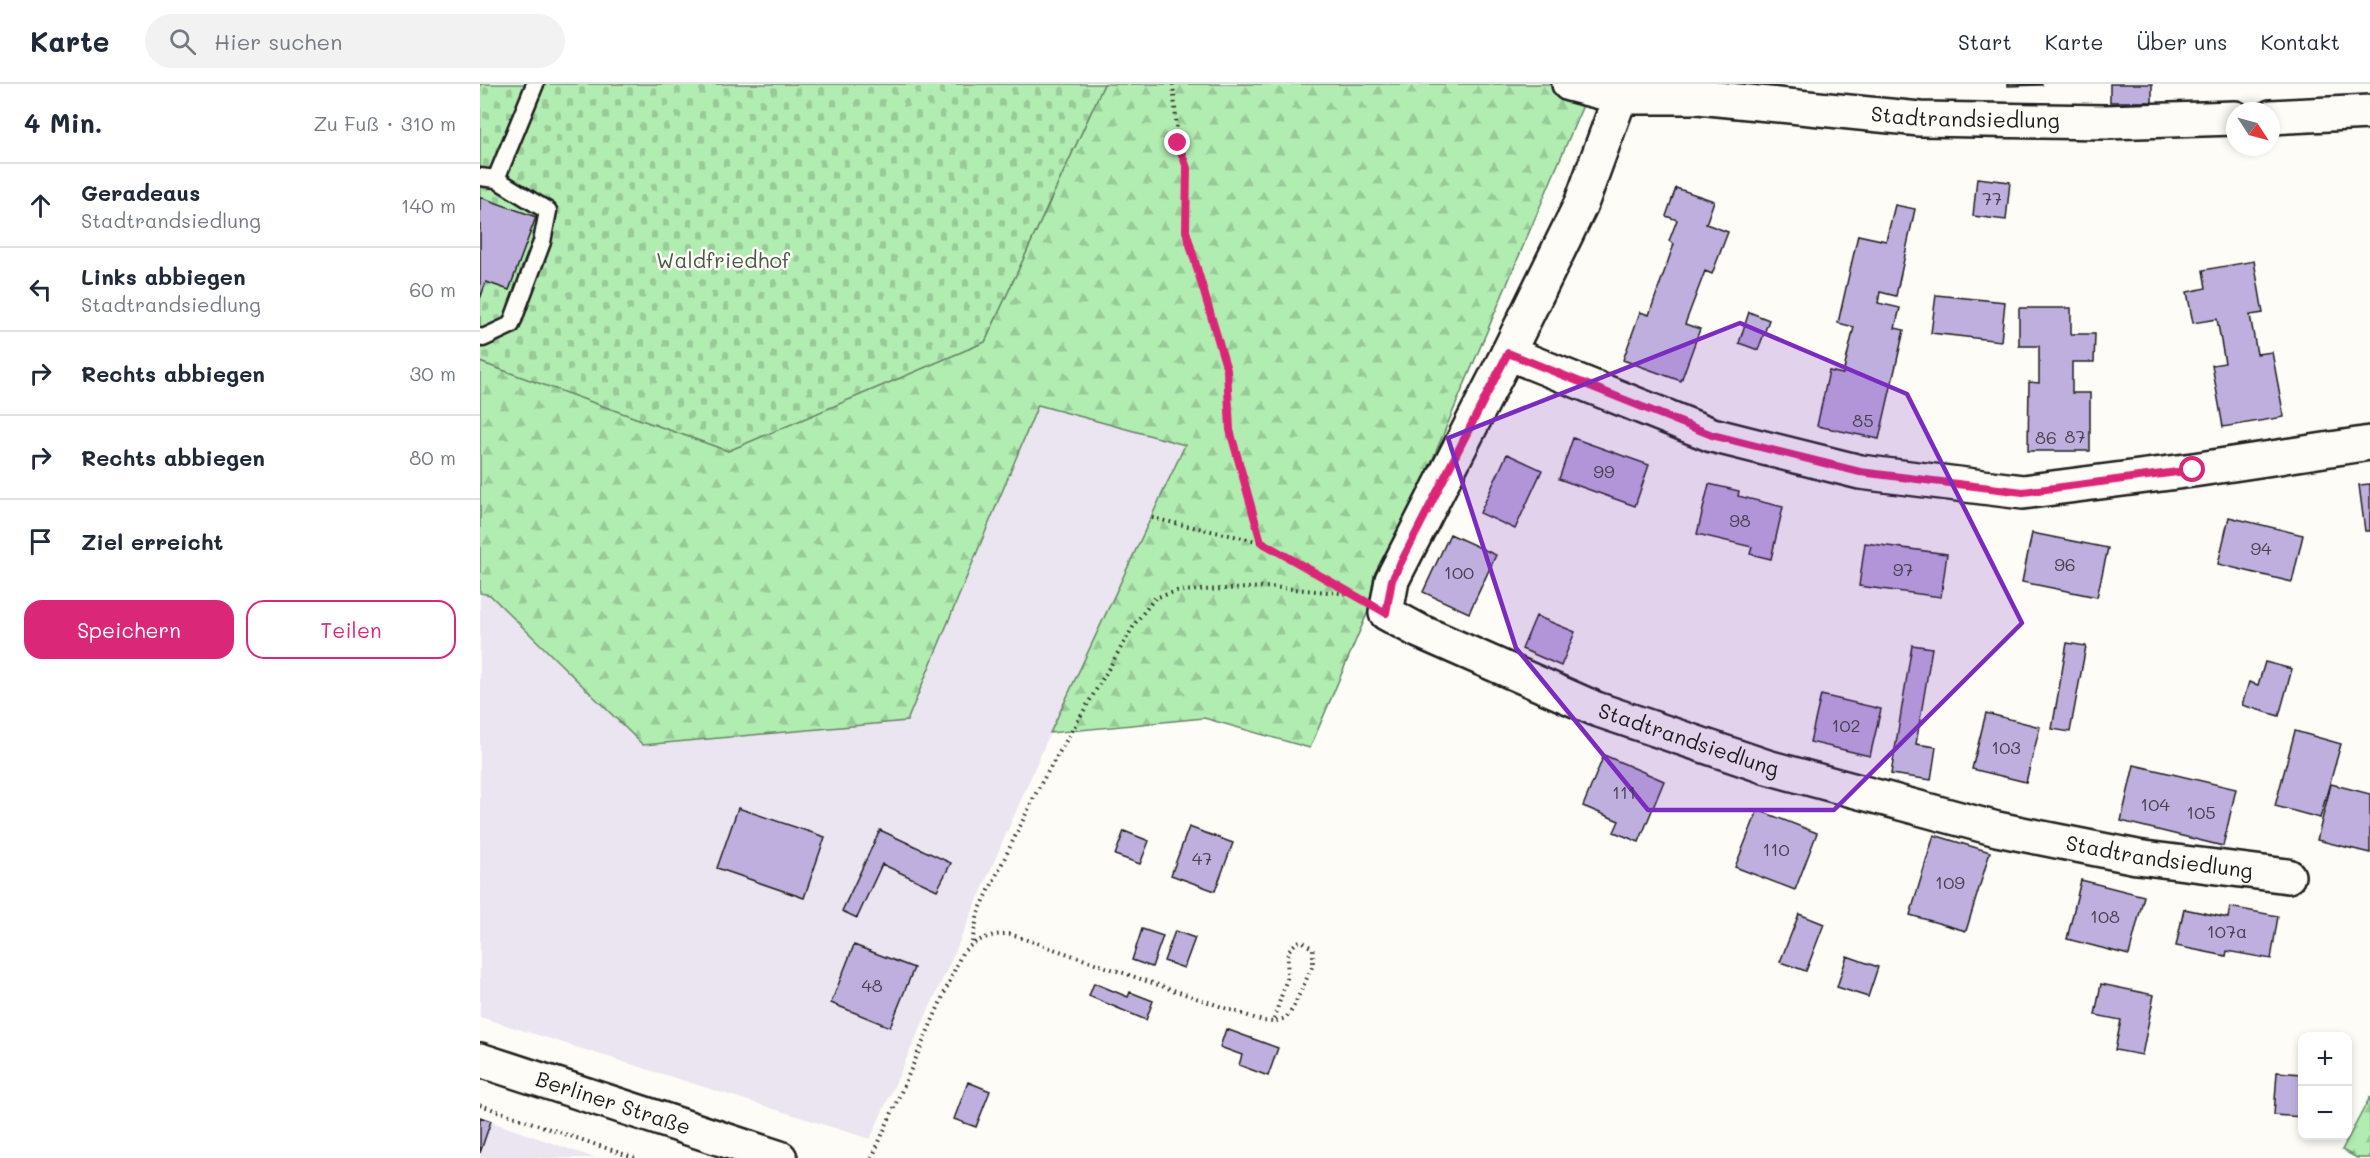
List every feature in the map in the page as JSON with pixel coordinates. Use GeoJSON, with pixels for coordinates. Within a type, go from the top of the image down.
{"type":"FeatureCollection","features":[{"type":"Feature","properties":{"kind":"street","name":"Stadtrandsiedlung"},"geometry":{"type":"LineString","coordinates":[[1569,84],[1620,98],[1708,90],[1920,119],[2106,122],[2226,118]]}},
{"type":"Feature","properties":{"kind":"street"},"geometry":{"type":"LineString","coordinates":[[1386,613],[1392,580],[1581,204],[1620,98]]}},
{"type":"Feature","properties":{"kind":"street"},"geometry":{"type":"LineString","coordinates":[[2280,117],[2370,112]]}},
{"type":"Feature","properties":{"kind":"street"},"geometry":{"type":"LineString","coordinates":[[1508,353],[1712,435],[1860,472],[2023,492],[2370,443]]}},
{"type":"Feature","properties":{"kind":"street","name":"Stadtrandsiedlung"},"geometry":{"type":"LineString","coordinates":[[1386,613],[1419,631],[1596,709],[1767,767],[1997,829],[2137,857],[2288,876]]}},
{"type":"Feature","properties":{"kind":"street","name":"Berliner Straße"},"geometry":{"type":"LineString","coordinates":[[480,1060],[780,1158]]}},
{"type":"Feature","properties":{"kind":"lane"},"geometry":{"type":"LineString","coordinates":[[480,337],[483,338],[511,325],[542,242],[548,211],[488,178],[535,84]]}},
{"type":"Feature","properties":{"kind":"path"},"geometry":{"type":"LineString","coordinates":[[1173,84],[1178,143],[1187,168],[1186,231],[1227,370],[1230,430],[1261,542]]}},
{"type":"Feature","properties":{"kind":"path"},"geometry":{"type":"LineString","coordinates":[[1152,518],[1261,542],[1386,613]]}},
{"type":"Feature","properties":{"kind":"path"},"geometry":{"type":"LineString","coordinates":[[972,943],[978,913],[1040,785],[1136,622],[1155,598],[1177,591],[1270,587],[1352,594]]}},
{"type":"Feature","properties":{"kind":"path"},"geometry":{"type":"LineString","coordinates":[[872,1158],[962,953],[972,943],[990,936],[1010,934],[1263,1022],[1273,1023],[1286,1018],[1292,1011],[1313,965],[1313,949],[1302,940],[1288,951],[1287,978],[1273,1023]]}},
{"type":"Feature","properties":{"kind":"path"},"geometry":{"type":"LineString","coordinates":[[480,1105],[635,1158]]}},
{"type":"Feature","properties":{"kind":"highlighted area"},"geometry":{"type":"Polygon","coordinates":[[[1740,323],[1907,394],[2022,623],[1834,810],[1648,810],[1516,648],[1448,438],[1740,323]]]}},
{"type":"Feature","properties":{"kind":"shaded area"},"geometry":{"type":"Polygon","coordinates":[[[1038,405],[1185,445],[1050,733],[954,954],[870,1139],[480,1017],[480,593],[907,721],[1038,405]]]}},
{"type":"Feature","properties":{"kind":"shaded area"},"geometry":{"type":"Polygon","coordinates":[[[480,1118],[595,1158],[480,1158],[480,1118]]]}},
{"type":"Feature","properties":{"kind":"green space","name":"Waldfriedhof"},"geometry":{"type":"Polygon","coordinates":[[[480,84],[1104,84],[985,342],[728,451],[480,362],[480,84]]]}},
{"type":"Feature","properties":{"kind":"green space"},"geometry":{"type":"Polygon","coordinates":[[[1104,84],[1592,84],[1310,748],[1204,718],[1050,733],[1185,445],[1038,405],[907,721],[643,745],[490,595],[480,593],[480,362],[728,451],[985,342],[1104,84]]]}},
{"type":"Feature","properties":{"kind":"green space"},"geometry":{"type":"Polygon","coordinates":[[[2370,1097],[2370,1158],[2357,1158],[2342,1150],[2347,1140],[2352,1140],[2352,1131],[2370,1097]]]}},
{"type":"Feature","properties":{"kind":"building"},"geometry":{"type":"Polygon","coordinates":[[[2008,84],[2042,84],[2042,85],[2008,86],[2008,84]]]}},
{"type":"Feature","properties":{"kind":"building"},"geometry":{"type":"Polygon","coordinates":[[[2110,84],[2152,84],[2152,102],[2110,102],[2110,84]]]}},
{"type":"Feature","properties":{"kind":"building"},"geometry":{"type":"Polygon","coordinates":[[[1977,178],[2010,182],[2006,220],[1973,216],[1977,178]]]}},
{"type":"Feature","properties":{"kind":"building"},"geometry":{"type":"Polygon","coordinates":[[[1676,188],[1714,201],[1706,224],[1728,232],[1712,274],[1705,271],[1685,324],[1700,329],[1681,381],[1623,360],[1640,312],[1649,315],[1674,244],[1669,241],[1677,220],[1666,216],[1676,188]]]}},
{"type":"Feature","properties":{"kind":"building"},"geometry":{"type":"Polygon","coordinates":[[[480,197],[536,217],[509,290],[486,282],[480,299],[480,197]]]}},
{"type":"Feature","properties":{"kind":"building"},"geometry":{"type":"Polygon","coordinates":[[[1895,205],[1915,209],[1896,296],[1880,292],[1878,303],[1900,308],[1895,328],[1904,330],[1879,439],[1817,426],[1829,371],[1843,374],[1854,327],[1838,323],[1858,235],[1886,241],[1895,205]]]}},
{"type":"Feature","properties":{"kind":"building"},"geometry":{"type":"Polygon","coordinates":[[[2254,261],[2263,313],[2250,315],[2257,354],[2272,352],[2284,417],[2223,427],[2212,365],[2225,363],[2217,319],[2193,323],[2187,292],[2206,288],[2203,270],[2254,261]]]}},
{"type":"Feature","properties":{"kind":"building"},"geometry":{"type":"Polygon","coordinates":[[[1936,295],[2005,302],[2001,341],[1931,333],[1936,295]]]}},
{"type":"Feature","properties":{"kind":"building"},"geometry":{"type":"Polygon","coordinates":[[[2019,308],[2071,308],[2071,334],[2095,334],[2094,362],[2072,362],[2072,393],[2090,393],[2090,451],[2028,451],[2029,382],[2039,383],[2039,346],[2019,346],[2019,308]]]}},
{"type":"Feature","properties":{"kind":"building"},"geometry":{"type":"Polygon","coordinates":[[[1749,312],[1769,320],[1758,350],[1739,343],[1749,312]]]}},
{"type":"Feature","properties":{"kind":"building"},"geometry":{"type":"Polygon","coordinates":[[[1573,438],[1649,465],[1635,506],[1559,479],[1573,438]]]}},
{"type":"Feature","properties":{"kind":"building"},"geometry":{"type":"Polygon","coordinates":[[[1507,454],[1542,470],[1515,529],[1480,513],[1507,454]]]}},
{"type":"Feature","properties":{"kind":"building"},"geometry":{"type":"Polygon","coordinates":[[[1709,484],[1739,491],[1738,496],[1783,507],[1771,559],[1750,554],[1752,547],[1697,534],[1709,484]]]}},
{"type":"Feature","properties":{"kind":"building"},"geometry":{"type":"Polygon","coordinates":[[[2370,484],[2370,531],[2365,531],[2359,485],[2370,484]]]}},
{"type":"Feature","properties":{"kind":"building"},"geometry":{"type":"Polygon","coordinates":[[[2229,517],[2303,535],[2292,582],[2218,564],[2229,517]]]}},
{"type":"Feature","properties":{"kind":"building"},"geometry":{"type":"Polygon","coordinates":[[[2032,533],[2108,548],[2097,597],[2022,582],[2032,533]]]}},
{"type":"Feature","properties":{"kind":"building"},"geometry":{"type":"Polygon","coordinates":[[[1450,534],[1496,555],[1469,613],[1423,592],[1450,534]]]}},
{"type":"Feature","properties":{"kind":"building"},"geometry":{"type":"Polygon","coordinates":[[[1865,543],[1947,554],[1941,597],[1859,586],[1865,543]]]}},
{"type":"Feature","properties":{"kind":"building"},"geometry":{"type":"Polygon","coordinates":[[[1536,616],[1575,632],[1561,666],[1522,649],[1536,616]]]}},
{"type":"Feature","properties":{"kind":"building"},"geometry":{"type":"Polygon","coordinates":[[[2067,643],[2086,646],[2070,732],[2052,729],[2067,643]]]}},
{"type":"Feature","properties":{"kind":"building"},"geometry":{"type":"Polygon","coordinates":[[[1912,645],[1932,648],[1916,744],[1936,747],[1931,780],[1891,774],[1912,645]]]}},
{"type":"Feature","properties":{"kind":"building"},"geometry":{"type":"Polygon","coordinates":[[[2265,662],[2292,669],[2279,716],[2242,705],[2249,682],[2258,685],[2265,662]]]}},
{"type":"Feature","properties":{"kind":"building"},"geometry":{"type":"Polygon","coordinates":[[[1821,695],[1881,709],[1870,756],[1810,742],[1821,695]]]}},
{"type":"Feature","properties":{"kind":"building"},"geometry":{"type":"Polygon","coordinates":[[[1986,713],[2040,727],[2026,782],[1972,769],[1986,713]]]}},
{"type":"Feature","properties":{"kind":"building"},"geometry":{"type":"Polygon","coordinates":[[[2295,731],[2341,744],[2320,818],[2275,806],[2295,731]]]}},
{"type":"Feature","properties":{"kind":"building"},"geometry":{"type":"Polygon","coordinates":[[[1604,755],[1664,781],[1639,842],[1614,832],[1619,821],[1583,806],[1604,755]]]}},
{"type":"Feature","properties":{"kind":"building"},"geometry":{"type":"Polygon","coordinates":[[[2134,765],[2236,789],[2223,846],[2121,821],[2134,765]]]}},
{"type":"Feature","properties":{"kind":"building"},"geometry":{"type":"Polygon","coordinates":[[[2331,784],[2370,794],[2370,853],[2317,840],[2331,784]]]}},
{"type":"Feature","properties":{"kind":"building"},"geometry":{"type":"Polygon","coordinates":[[[738,808],[825,837],[804,898],[717,868],[738,808]]]}},
{"type":"Feature","properties":{"kind":"building"},"geometry":{"type":"Polygon","coordinates":[[[1758,810],[1817,833],[1795,890],[1735,867],[1758,810]]]}},
{"type":"Feature","properties":{"kind":"building"},"geometry":{"type":"Polygon","coordinates":[[[1189,827],[1233,843],[1215,891],[1171,875],[1189,827]]]}},
{"type":"Feature","properties":{"kind":"building"},"geometry":{"type":"Polygon","coordinates":[[[880,830],[951,863],[937,890],[882,864],[857,918],[842,911],[880,830]]]}},
{"type":"Feature","properties":{"kind":"building"},"geometry":{"type":"Polygon","coordinates":[[[1124,831],[1149,841],[1140,864],[1115,855],[1124,831]]]}},
{"type":"Feature","properties":{"kind":"building"},"geometry":{"type":"Polygon","coordinates":[[[1934,835],[1990,852],[1966,931],[1910,915],[1934,835]]]}},
{"type":"Feature","properties":{"kind":"building"},"geometry":{"type":"Polygon","coordinates":[[[2081,880],[2144,896],[2129,955],[2067,939],[2081,880]]]}},
{"type":"Feature","properties":{"kind":"building"},"geometry":{"type":"Polygon","coordinates":[[[2230,907],[2278,916],[2271,959],[2227,951],[2226,956],[2176,946],[2184,909],[2228,918],[2230,907]]]}},
{"type":"Feature","properties":{"kind":"building"},"geometry":{"type":"Polygon","coordinates":[[[1799,914],[1824,924],[1806,971],[1780,962],[1799,914]]]}},
{"type":"Feature","properties":{"kind":"building"},"geometry":{"type":"Polygon","coordinates":[[[1142,929],[1163,936],[1152,967],[1132,960],[1142,929]]]}},
{"type":"Feature","properties":{"kind":"building"},"geometry":{"type":"Polygon","coordinates":[[[1175,931],[1195,938],[1184,968],[1164,961],[1175,931]]]}},
{"type":"Feature","properties":{"kind":"building"},"geometry":{"type":"Polygon","coordinates":[[[854,945],[914,968],[890,1027],[831,1003],[854,945]]]}},
{"type":"Feature","properties":{"kind":"building"},"geometry":{"type":"Polygon","coordinates":[[[1847,956],[1878,967],[1868,997],[1837,987],[1847,956]]]}},
{"type":"Feature","properties":{"kind":"building"},"geometry":{"type":"Polygon","coordinates":[[[1094,983],[1128,997],[1130,992],[1153,1001],[1146,1020],[1089,996],[1094,983]]]}},
{"type":"Feature","properties":{"kind":"building"},"geometry":{"type":"Polygon","coordinates":[[[2101,984],[2154,995],[2142,1055],[2115,1050],[2121,1020],[2095,1015],[2101,984]]]}},
{"type":"Feature","properties":{"kind":"building"},"geometry":{"type":"Polygon","coordinates":[[[1226,1029],[1278,1048],[1268,1076],[1239,1065],[1242,1055],[1220,1047],[1226,1029]]]}},
{"type":"Feature","properties":{"kind":"building"},"geometry":{"type":"Polygon","coordinates":[[[2277,1072],[2298,1074],[2298,1117],[2274,1115],[2277,1072]]]}},
{"type":"Feature","properties":{"kind":"building"},"geometry":{"type":"Polygon","coordinates":[[[968,1082],[990,1091],[976,1127],[954,1119],[968,1082]]]}},
{"type":"Feature","properties":{"kind":"building"},"geometry":{"type":"Polygon","coordinates":[[[480,1117],[491,1121],[480,1153],[480,1117]]]}},
{"type":"Feature","properties":{"kind":"route"},"geometry":{"type":"LineString","coordinates":[[1178,143],[1187,168],[1186,231],[1227,370],[1230,430],[1261,542],[1386,613],[1392,580],[1508,353],[1712,435],[1860,472],[2023,492],[2193,470]]}}]}
